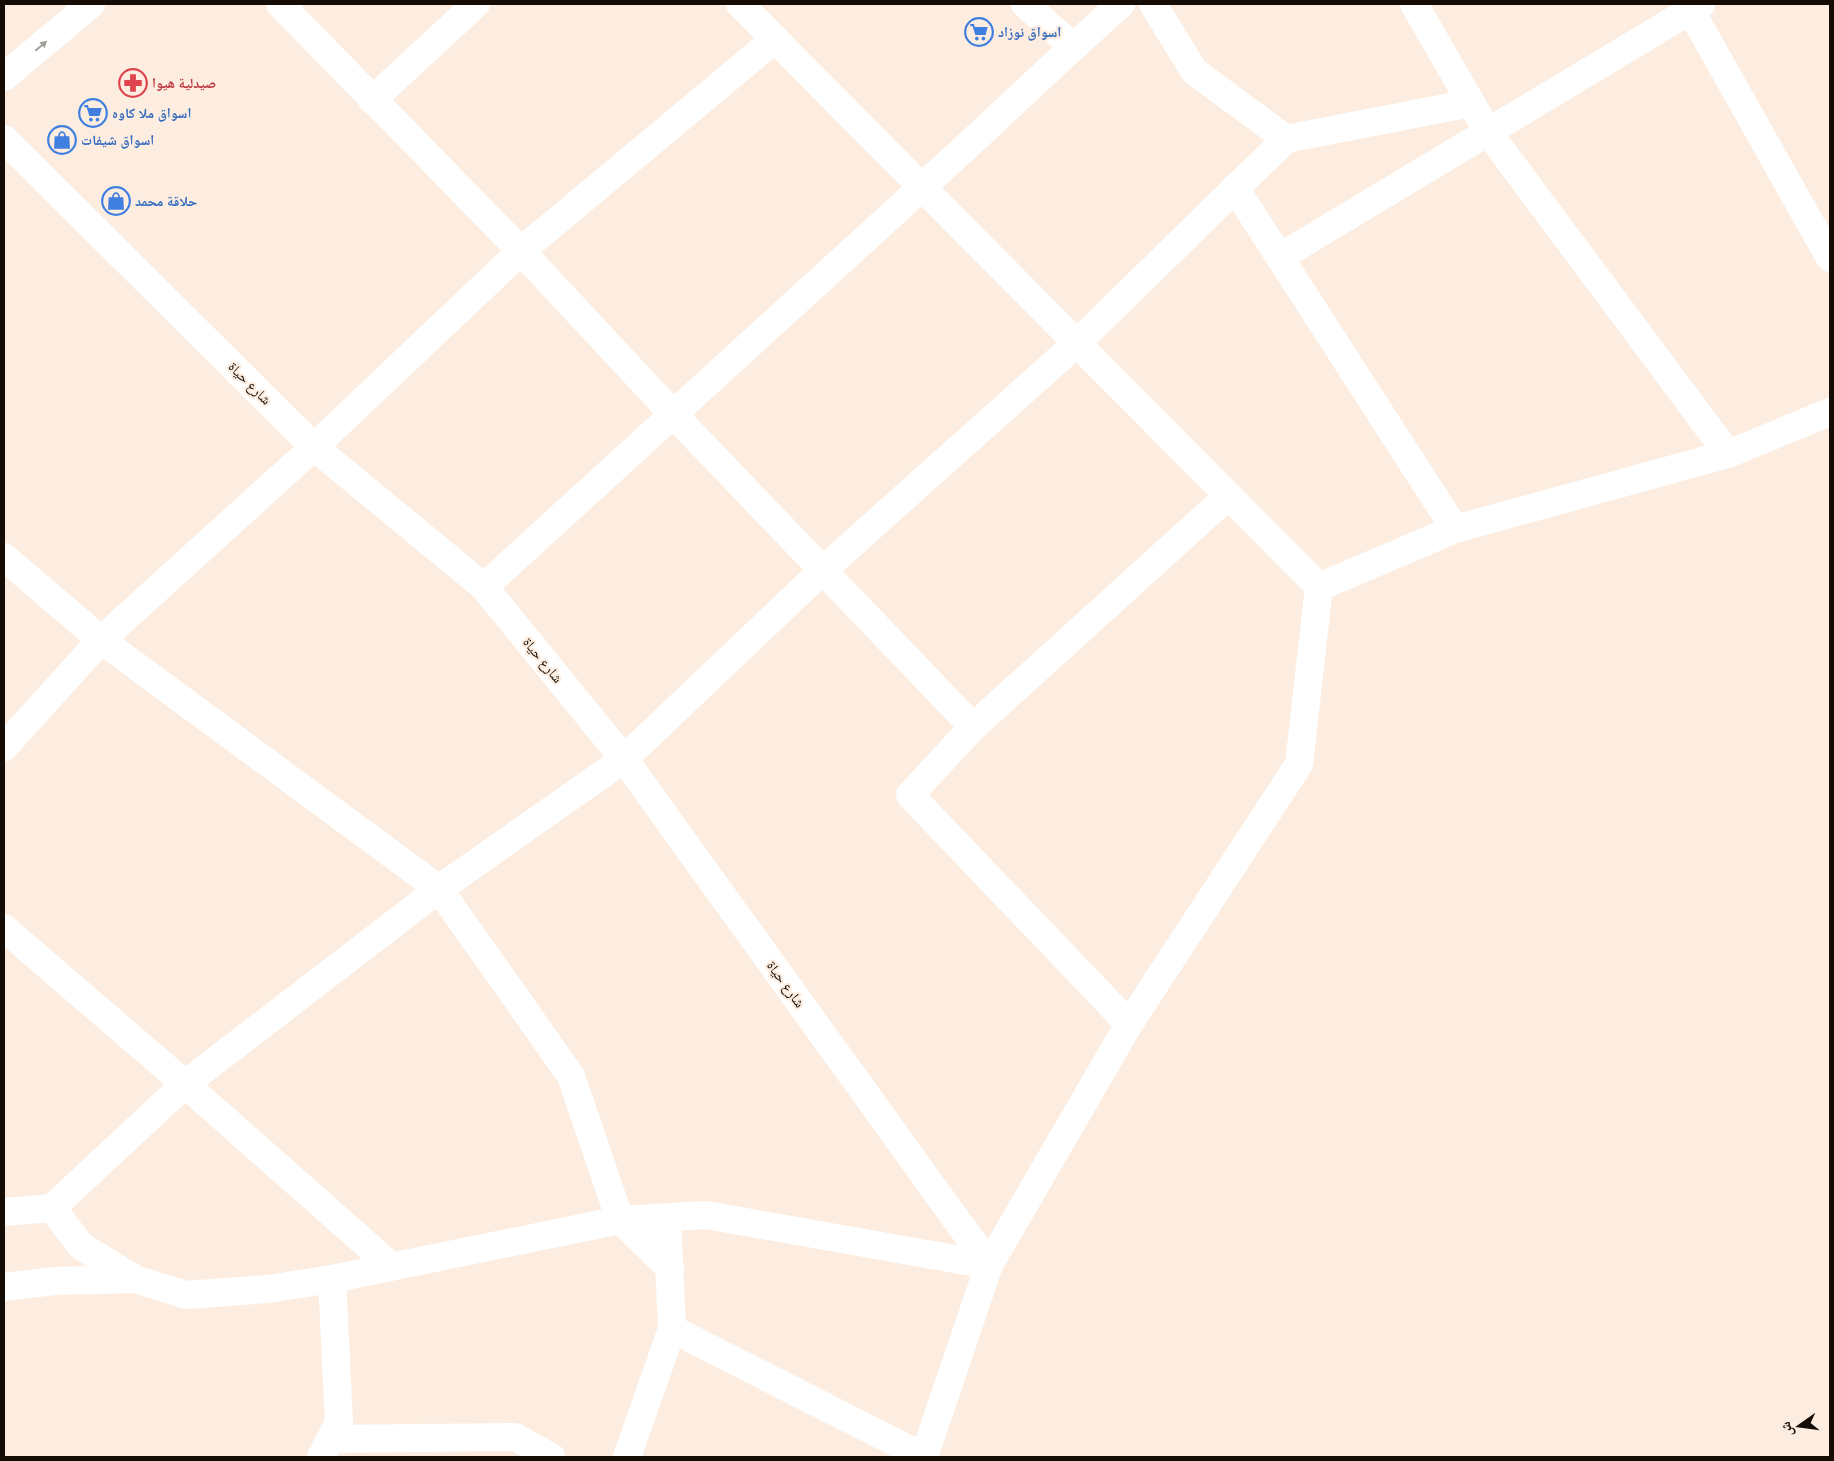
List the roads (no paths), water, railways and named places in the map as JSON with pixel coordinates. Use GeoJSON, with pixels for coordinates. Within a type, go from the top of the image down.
{"type":"FeatureCollection","features":[{"type":"Feature","properties":{"kind":"street"},"geometry":{"type":"LineString","coordinates":[[4,77],[91,4]]}},
{"type":"Feature","properties":{"kind":"street"},"geometry":{"type":"LineString","coordinates":[[280,4],[521,251],[672,413],[973,727]]}},
{"type":"Feature","properties":{"kind":"street"},"geometry":{"type":"LineString","coordinates":[[372,100],[476,4]]}},
{"type":"Feature","properties":{"kind":"street"},"geometry":{"type":"LineString","coordinates":[[740,4],[1319,587]]}},
{"type":"Feature","properties":{"kind":"street"},"geometry":{"type":"LineString","coordinates":[[1025,4],[1072,46]]}},
{"type":"Feature","properties":{"kind":"street"},"geometry":{"type":"LineString","coordinates":[[484,587],[672,413],[922,188],[1072,46],[1121,4]]}},
{"type":"Feature","properties":{"kind":"street"},"geometry":{"type":"LineString","coordinates":[[1152,4],[1194,71],[1286,139]]}},
{"type":"Feature","properties":{"kind":"street"},"geometry":{"type":"LineString","coordinates":[[1414,4],[1488,132],[1728,454]]}},
{"type":"Feature","properties":{"kind":"street"},"geometry":{"type":"LineString","coordinates":[[1280,257],[1693,6],[1830,258]]}},
{"type":"Feature","properties":{"kind":"street"},"geometry":{"type":"LineString","coordinates":[[4,748],[101,640],[314,447],[521,251],[775,39]]}},
{"type":"Feature","properties":{"kind":"street"},"geometry":{"type":"LineString","coordinates":[[4,1212],[52,1208],[185,1084],[439,889],[624,759],[823,570],[1077,343],[1286,139],[1471,103]]}},
{"type":"Feature","properties":{"kind":"street","name":"شارع حياة"},"geometry":{"type":"LineString","coordinates":[[4,139],[314,447],[484,587],[624,759],[989,1265]]}},
{"type":"Feature","properties":{"kind":"street"},"geometry":{"type":"LineString","coordinates":[[1235,188],[1456,529]]}},
{"type":"Feature","properties":{"kind":"street"},"geometry":{"type":"LineString","coordinates":[[1319,587],[1456,529],[1728,454],[1830,412]]}},
{"type":"Feature","properties":{"kind":"street"},"geometry":{"type":"LineString","coordinates":[[1129,1024],[910,795],[973,727],[1228,496]]}},
{"type":"Feature","properties":{"kind":"street"},"geometry":{"type":"LineString","coordinates":[[4,558],[101,640],[439,889],[571,1076],[620,1220],[670,1268]]}},
{"type":"Feature","properties":{"kind":"street"},"geometry":{"type":"LineString","coordinates":[[672,1329],[924,1457],[989,1265],[1129,1024],[1299,764],[1319,587]]}},
{"type":"Feature","properties":{"kind":"street"},"geometry":{"type":"LineString","coordinates":[[4,928],[185,1084],[391,1266]]}},
{"type":"Feature","properties":{"kind":"street"},"geometry":{"type":"LineString","coordinates":[[52,1208],[81,1246],[135,1279],[186,1295],[268,1288],[332,1279],[620,1220],[706,1215],[989,1265]]}},
{"type":"Feature","properties":{"kind":"street"},"geometry":{"type":"LineString","coordinates":[[628,1457],[672,1329],[668,1218]]}},
{"type":"Feature","properties":{"kind":"street"},"geometry":{"type":"LineString","coordinates":[[4,1287],[54,1280],[135,1279]]}},
{"type":"Feature","properties":{"kind":"street"},"geometry":{"type":"LineString","coordinates":[[332,1279],[339,1422],[326,1448],[515,1437],[552,1457]]}},
{"type":"Feature","properties":{"kind":"place","name":"اسواق نوزاد"},"geometry":{"type":"Point","coordinates":[979,32]}},
{"type":"Feature","properties":{"kind":"place","name":"صيدلية هيوا"},"geometry":{"type":"Point","coordinates":[133,83]}},
{"type":"Feature","properties":{"kind":"place","name":"اسواق ملا كاوه"},"geometry":{"type":"Point","coordinates":[93,113]}},
{"type":"Feature","properties":{"kind":"place","name":"اسواق شيفات"},"geometry":{"type":"Point","coordinates":[62,140]}},
{"type":"Feature","properties":{"kind":"place","name":"حلاقة محمد"},"geometry":{"type":"Point","coordinates":[116,201]}}]}
